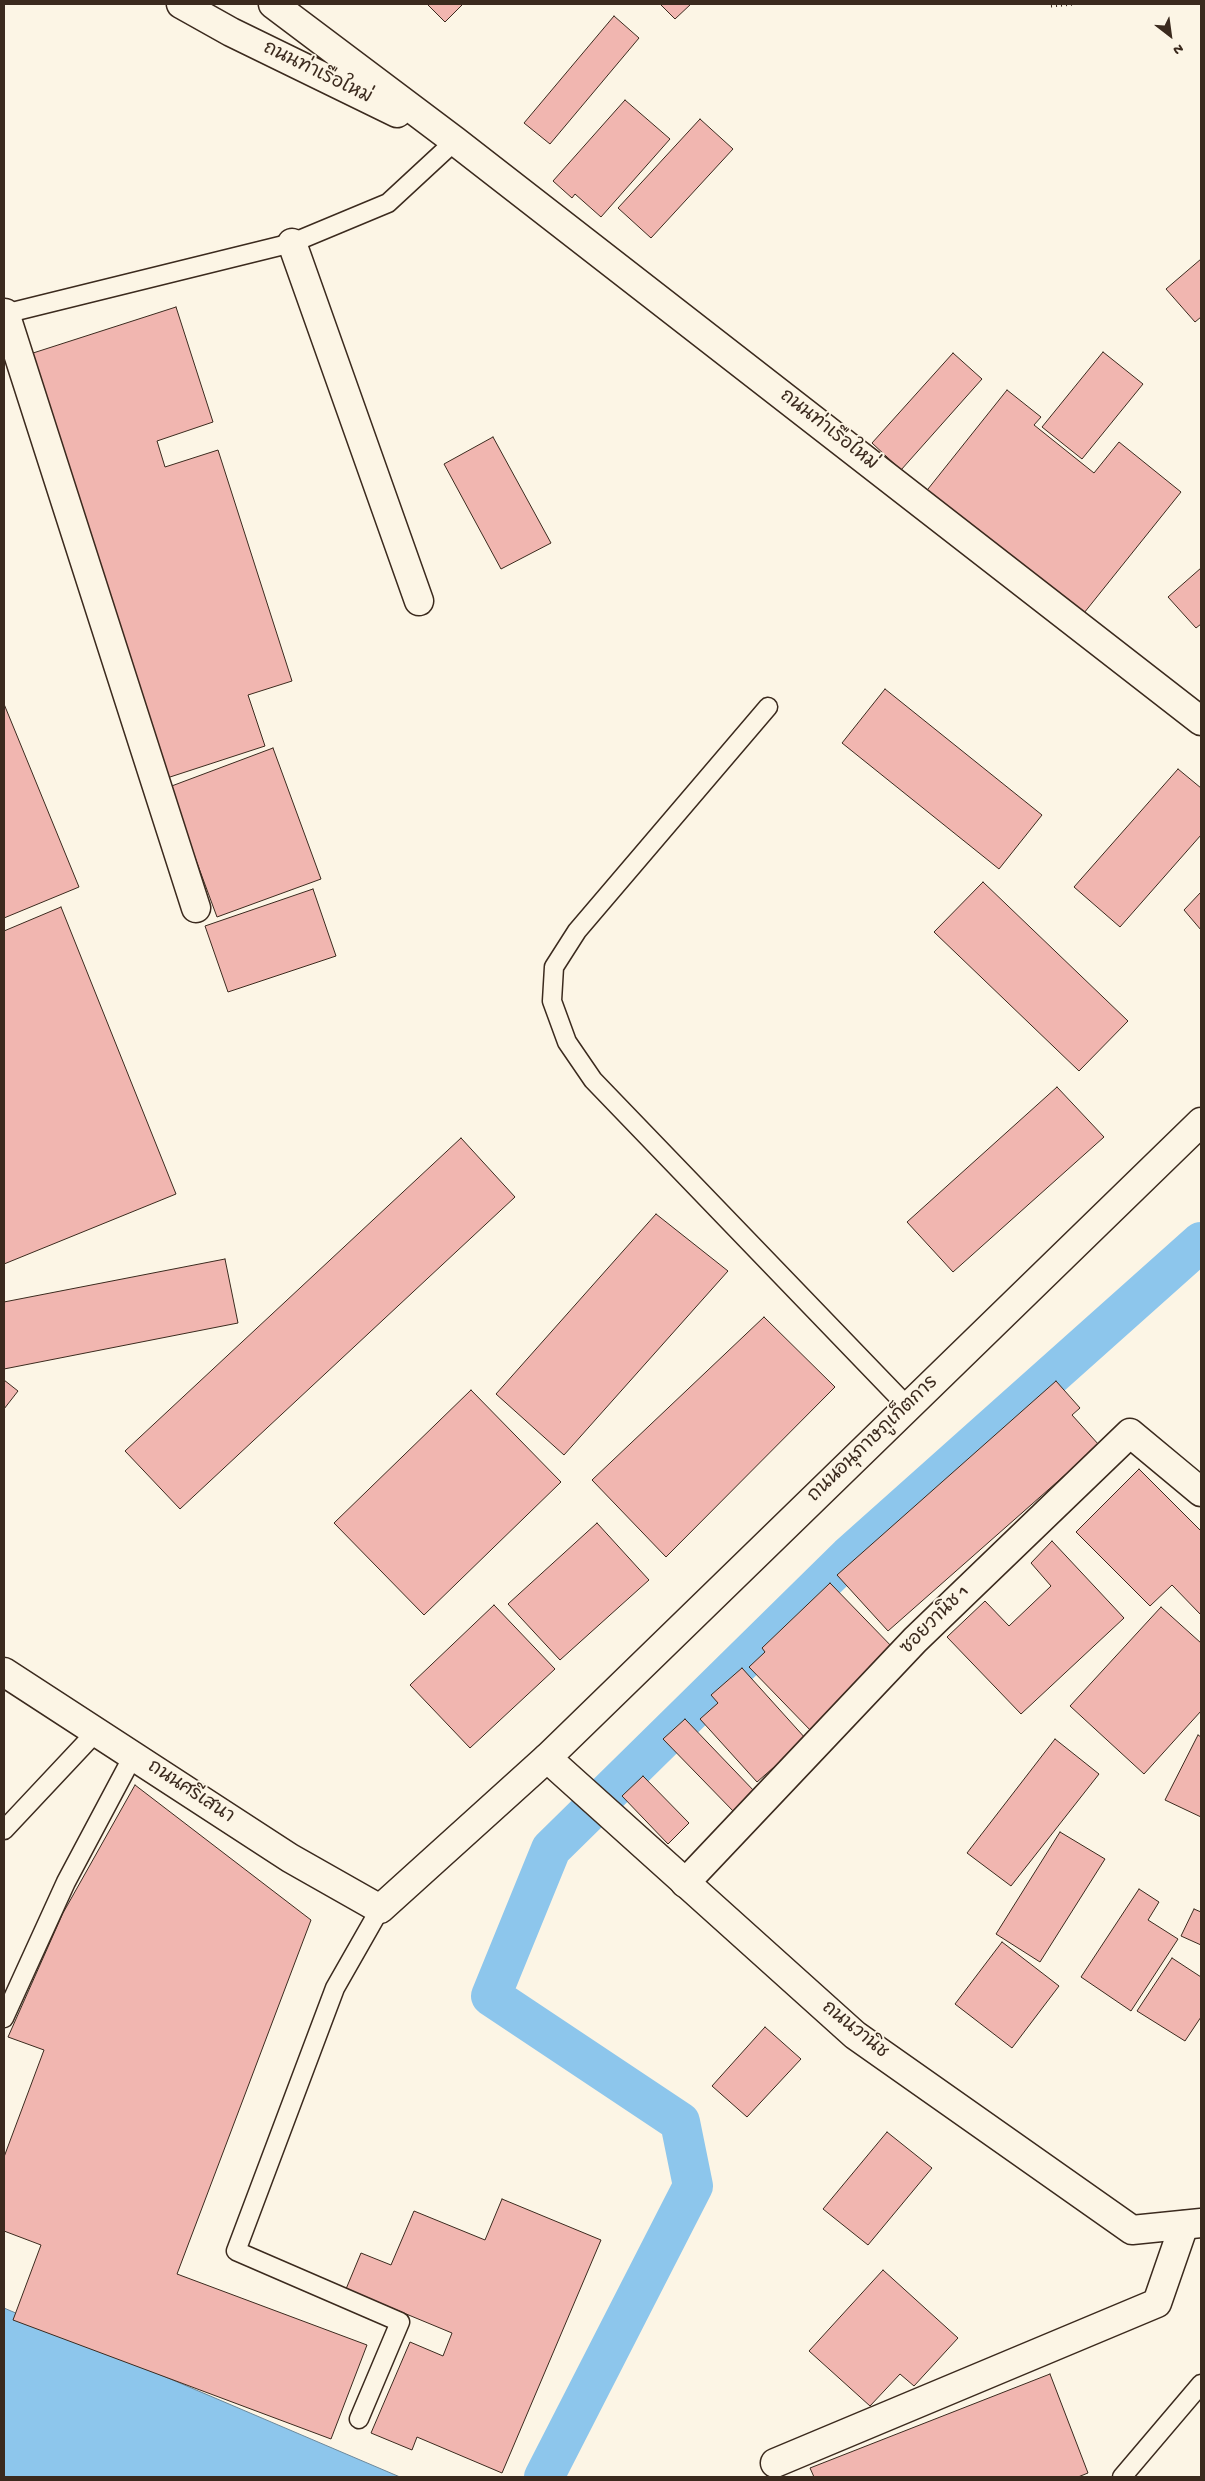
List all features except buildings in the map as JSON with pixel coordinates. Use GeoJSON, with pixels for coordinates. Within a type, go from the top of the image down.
{"type":"FeatureCollection","features":[{"type":"Feature","properties":{"kind":"street","name":"ถนนท่าเรือใหม่"},"geometry":{"type":"LineString","coordinates":[[181,4],[231,32],[455,141]]}},
{"type":"Feature","properties":{"kind":"street","name":"ถนนท่าเรือใหม่"},"geometry":{"type":"LineString","coordinates":[[273,4],[455,141],[1201,722]]}},
{"type":"Feature","properties":{"kind":"street"},"geometry":{"type":"LineString","coordinates":[[292,243],[419,601]]}},
{"type":"Feature","properties":{"kind":"street"},"geometry":{"type":"LineString","coordinates":[[4,313],[196,908]]}},
{"type":"Feature","properties":{"kind":"street","name":"ถนนอนุภาษภูเก็ตการ"},"geometry":{"type":"LineString","coordinates":[[380,1909],[547,1758],[1201,1122]]}},
{"type":"Feature","properties":{"kind":"street","name":"ซอยวานิช 1"},"geometry":{"type":"LineString","coordinates":[[685,1882],[915,1640],[1130,1433],[1201,1492]]}},
{"type":"Feature","properties":{"kind":"street","name":"ถนนศรีเสนา"},"geometry":{"type":"LineString","coordinates":[[4,1672],[290,1858],[380,1909]]}},
{"type":"Feature","properties":{"kind":"street","name":"ถนนวานิช"},"geometry":{"type":"LineString","coordinates":[[547,1758],[855,2035],[1132,2230],[1193,2224]]}},
{"type":"Feature","properties":{"kind":"street"},"geometry":{"type":"LineString","coordinates":[[775,2463],[1157,2303],[1193,2224]]}},
{"type":"Feature","properties":{"kind":"lane"},"geometry":{"type":"LineString","coordinates":[[4,313],[292,243],[388,203],[455,141]]}},
{"type":"Feature","properties":{"kind":"lane"},"geometry":{"type":"LineString","coordinates":[[768,707],[577,931],[554,967],[552,1001],[568,1042],[593,1080],[908,1407]]}},
{"type":"Feature","properties":{"kind":"lane"},"geometry":{"type":"LineString","coordinates":[[4,1830],[96,1732]]}},
{"type":"Feature","properties":{"kind":"lane"},"geometry":{"type":"LineString","coordinates":[[4,2018],[66,1882],[133,1756]]}},
{"type":"Feature","properties":{"kind":"lane"},"geometry":{"type":"LineString","coordinates":[[359,2419],[400,2322],[236,2251],[335,1988],[380,1909]]}},
{"type":"Feature","properties":{"kind":"lane"},"geometry":{"type":"LineString","coordinates":[[1122,2477],[1201,2384]]}},
{"type":"Feature","properties":{"kind":"path"},"geometry":{"type":"LineString","coordinates":[[1050,6],[1074,4]]}},
{"type":"Feature","properties":{"kind":"water"},"geometry":{"type":"Polygon","coordinates":[[[4,2308],[400,2477],[4,2477],[4,2308]]]}},
{"type":"Feature","properties":{"kind":"waterway"},"geometry":{"type":"LineString","coordinates":[[544,2477],[693,2186],[680,2122],[491,1996],[551,1849],[849,1556],[1201,1242]]}}]}
